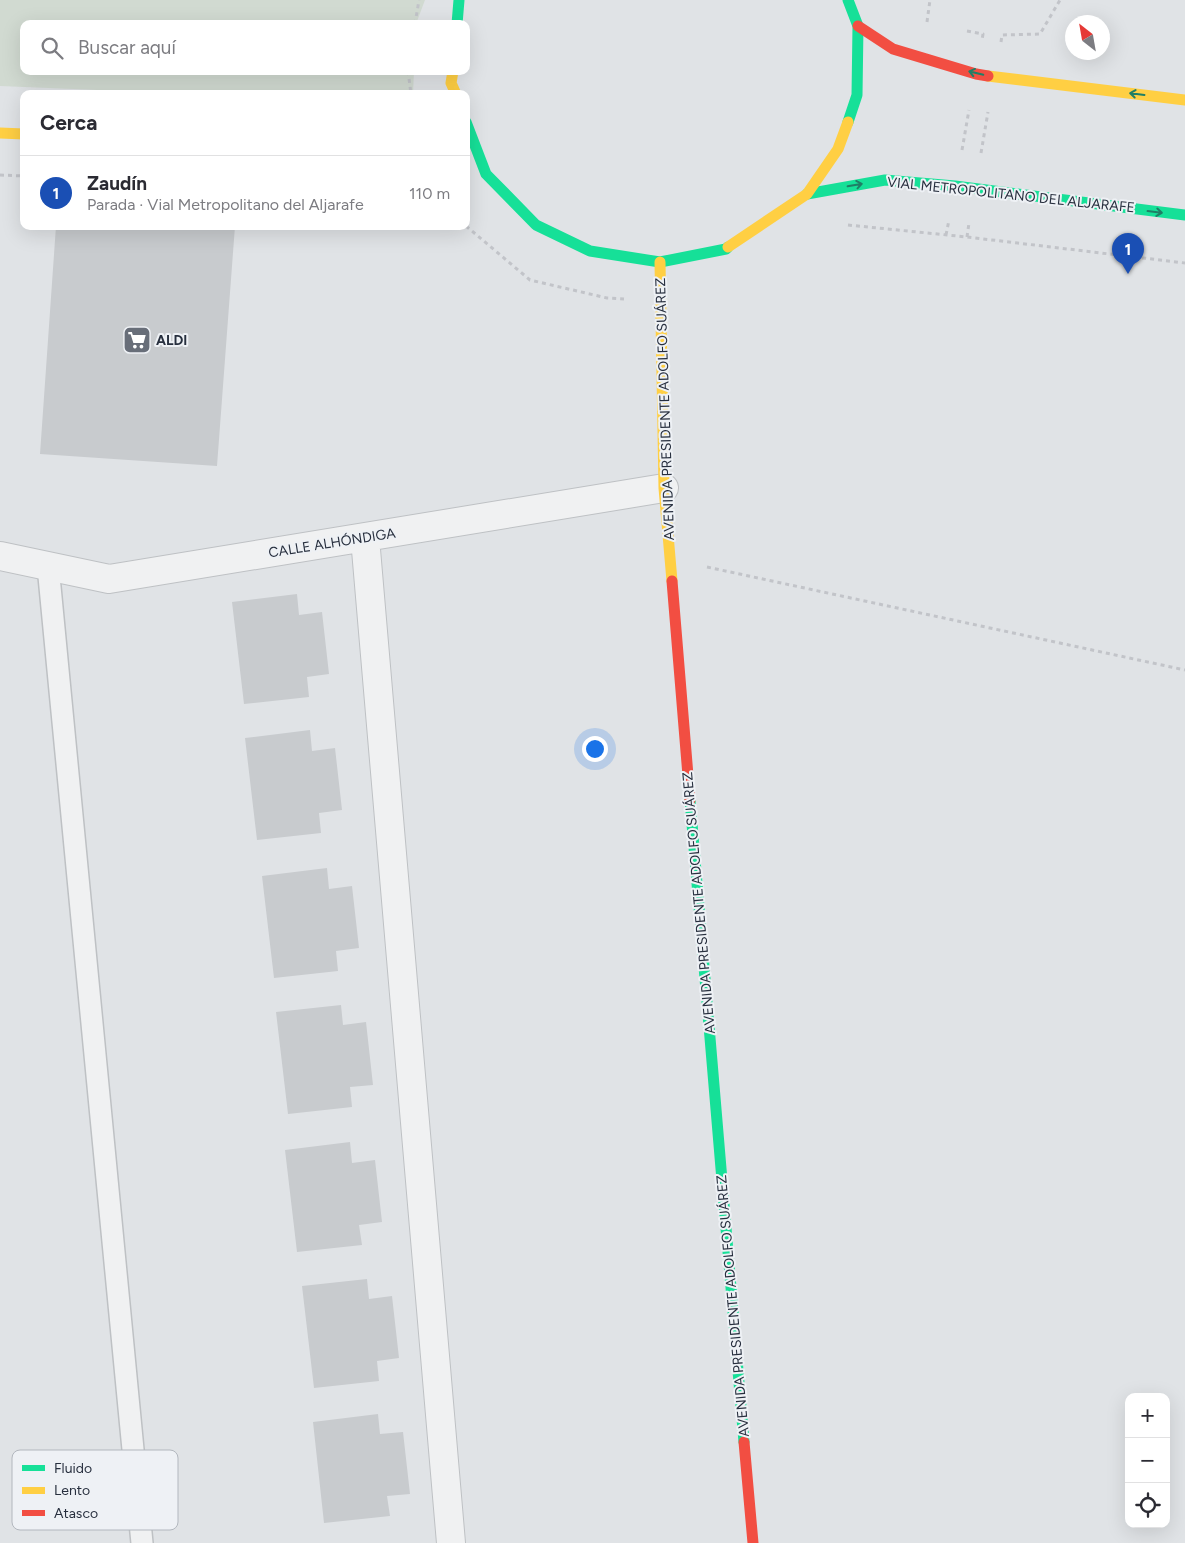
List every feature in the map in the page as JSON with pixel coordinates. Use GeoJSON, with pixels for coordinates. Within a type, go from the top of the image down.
{"type":"FeatureCollection","features":[{"type":"Feature","properties":{"kind":"main road"},"geometry":{"type":"LineString","coordinates":[[457,20],[459,0]]}},
{"type":"Feature","properties":{"kind":"main road","name":"VIAL METROPOLITANO DEL ALJARAFE"},"geometry":{"type":"LineString","coordinates":[[470,132],[486,174],[536,224],[590,251],[660,262],[726,249],[807,194],[838,149],[857,95],[858,26],[848,0]]}},
{"type":"Feature","properties":{"kind":"main road"},"geometry":{"type":"LineString","coordinates":[[858,26],[893,49],[976,74],[1185,100]]}},
{"type":"Feature","properties":{"kind":"main road"},"geometry":{"type":"LineString","coordinates":[[452,75],[451,83],[454,90]]}},
{"type":"Feature","properties":{"kind":"main road"},"geometry":{"type":"LineString","coordinates":[[0,133],[20,134]]}},
{"type":"Feature","properties":{"kind":"main road","name":"VIAL METROPOLITANO DEL ALJARAFE"},"geometry":{"type":"LineString","coordinates":[[473,170],[486,174]]}},
{"type":"Feature","properties":{"kind":"main road","name":"VIAL METROPOLITANO DEL ALJARAFE"},"geometry":{"type":"LineString","coordinates":[[807,194],[885,180],[955,186],[1185,215]]}},
{"type":"Feature","properties":{"kind":"main road","name":"AVENIDA PRESIDENTE ADOLFO SUÁREZ"},"geometry":{"type":"LineString","coordinates":[[660,262],[664,488],[753,1543]]}},
{"type":"Feature","properties":{"kind":"street","name":"CALLE ALHÓNDIGA"},"geometry":{"type":"LineString","coordinates":[[0,556],[109,579],[664,488]]}},
{"type":"Feature","properties":{"kind":"street"},"geometry":{"type":"LineString","coordinates":[[365,538],[451,1543]]}},
{"type":"Feature","properties":{"kind":"lane"},"geometry":{"type":"LineString","coordinates":[[48,566],[133,1450]]}},
{"type":"Feature","properties":{"kind":"lane"},"geometry":{"type":"LineString","coordinates":[[141,1530],[142,1543]]}},
{"type":"Feature","properties":{"kind":"path"},"geometry":{"type":"LineString","coordinates":[[416,20],[419,0]]}},
{"type":"Feature","properties":{"kind":"path"},"geometry":{"type":"LineString","coordinates":[[409,75],[411,90]]}},
{"type":"Feature","properties":{"kind":"path"},"geometry":{"type":"LineString","coordinates":[[0,175],[20,176]]}},
{"type":"Feature","properties":{"kind":"path"},"geometry":{"type":"LineString","coordinates":[[946,234],[1185,264]]}},
{"type":"Feature","properties":{"kind":"path"},"geometry":{"type":"LineString","coordinates":[[670,559],[1185,670]]}},
{"type":"Feature","properties":{"kind":"shaded area"},"geometry":{"type":"Polygon","coordinates":[[[0,0],[425,0],[418,20],[20,20],[20,75],[414,75],[413,90],[98,90],[0,86],[0,0]]]}},
{"type":"Feature","properties":{"kind":"building","name":"ALDI"},"geometry":{"type":"Polygon","coordinates":[[[56,230],[235,230],[217,466],[40,454],[56,230]]]}},
{"type":"Feature","properties":{"kind":"building"},"geometry":{"type":"Polygon","coordinates":[[[297,594],[299,615],[322,612],[329,674],[307,677],[309,697],[244,704],[232,602],[297,594]]]}},
{"type":"Feature","properties":{"kind":"building"},"geometry":{"type":"Polygon","coordinates":[[[310,730],[312,751],[335,748],[342,810],[319,813],[321,833],[257,840],[245,738],[310,730]]]}},
{"type":"Feature","properties":{"kind":"building"},"geometry":{"type":"Polygon","coordinates":[[[327,868],[329,889],[352,886],[359,948],[336,951],[338,971],[274,978],[262,876],[327,868]]]}},
{"type":"Feature","properties":{"kind":"building"},"geometry":{"type":"Polygon","coordinates":[[[341,1005],[343,1025],[366,1022],[373,1085],[350,1087],[352,1107],[288,1114],[276,1012],[341,1005]]]}},
{"type":"Feature","properties":{"kind":"building"},"geometry":{"type":"Polygon","coordinates":[[[350,1142],[352,1163],[375,1160],[382,1222],[359,1225],[362,1245],[297,1252],[285,1150],[350,1142]]]}},
{"type":"Feature","properties":{"kind":"building"},"geometry":{"type":"Polygon","coordinates":[[[367,1279],[369,1299],[392,1296],[399,1358],[377,1361],[379,1381],[314,1388],[302,1286],[367,1279]]]}},
{"type":"Feature","properties":{"kind":"building"},"geometry":{"type":"Polygon","coordinates":[[[378,1414],[380,1434],[403,1432],[410,1494],[387,1496],[390,1516],[324,1523],[313,1422],[378,1414]]]}},
{"type":"Feature","properties":{"kind":"traffic: fast"},"geometry":{"type":"LineString","coordinates":[[457,20],[459,0]]}},
{"type":"Feature","properties":{"kind":"traffic: fast"},"geometry":{"type":"LineString","coordinates":[[848,0],[858,26],[857,95],[848,122]]}},
{"type":"Feature","properties":{"kind":"traffic: fast"},"geometry":{"type":"LineString","coordinates":[[470,132],[486,174],[536,225],[590,251],[660,262],[726,249],[728,247]]}},
{"type":"Feature","properties":{"kind":"traffic: fast"},"geometry":{"type":"LineString","coordinates":[[807,194],[885,180],[955,186],[1185,215]]}},
{"type":"Feature","properties":{"kind":"traffic: fast"},"geometry":{"type":"LineString","coordinates":[[690,800],[744,1442]]}},
{"type":"Feature","properties":{"kind":"traffic: slow"},"geometry":{"type":"LineString","coordinates":[[452,75],[451,83],[454,90]]}},
{"type":"Feature","properties":{"kind":"traffic: slow"},"geometry":{"type":"LineString","coordinates":[[988,76],[1185,100]]}},
{"type":"Feature","properties":{"kind":"traffic: slow"},"geometry":{"type":"LineString","coordinates":[[728,247],[807,194],[838,149],[848,122]]}},
{"type":"Feature","properties":{"kind":"traffic: slow"},"geometry":{"type":"LineString","coordinates":[[0,133],[20,134]]}},
{"type":"Feature","properties":{"kind":"traffic: slow"},"geometry":{"type":"LineString","coordinates":[[660,262],[664,488],[672,581]]}},
{"type":"Feature","properties":{"kind":"traffic: jam"},"geometry":{"type":"LineString","coordinates":[[858,26],[893,49],[988,76]]}},
{"type":"Feature","properties":{"kind":"traffic: jam"},"geometry":{"type":"LineString","coordinates":[[672,581],[690,800]]}},
{"type":"Feature","properties":{"kind":"traffic: jam"},"geometry":{"type":"LineString","coordinates":[[744,1442],[753,1543]]}},
{"type":"Feature","properties":{"kind":"place","name":"Zaudín"},"geometry":{"type":"Point","coordinates":[1128,274]}},
{"type":"Feature","properties":{"kind":"place","name":"ALDI"},"geometry":{"type":"Point","coordinates":[137,340]}}]}
